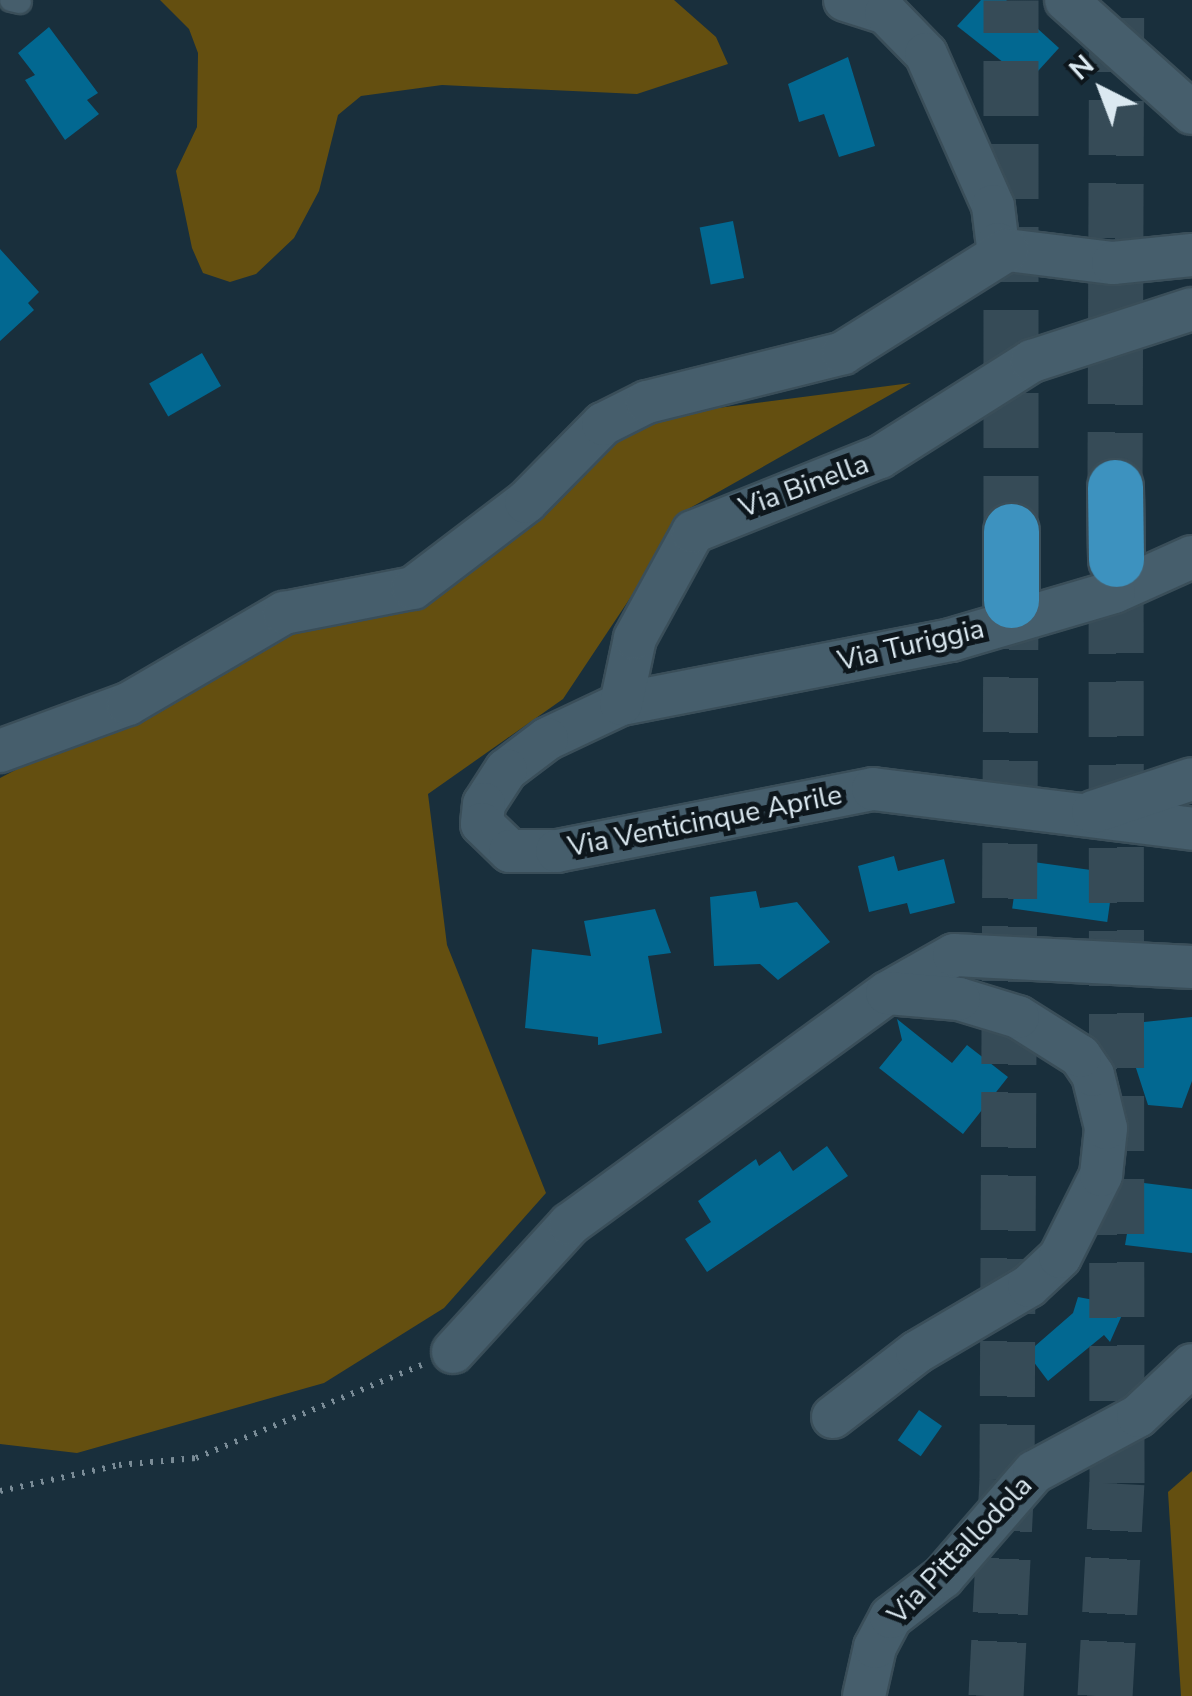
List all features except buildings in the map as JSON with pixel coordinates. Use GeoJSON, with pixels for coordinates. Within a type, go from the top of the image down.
{"type":"FeatureCollection","features":[{"type":"Feature","properties":{"kind":"highway"},"geometry":{"type":"LineString","coordinates":[[1115,487],[1116,559]]}},
{"type":"Feature","properties":{"kind":"highway"},"geometry":{"type":"LineString","coordinates":[[1010,531],[1010,600]]}},
{"type":"Feature","properties":{"kind":"street"},"geometry":{"type":"LineString","coordinates":[[845,0],[886,13],[926,54],[993,206],[998,244],[1007,250],[1113,263],[1192,255]]}},
{"type":"Feature","properties":{"kind":"street"},"geometry":{"type":"LineString","coordinates":[[1066,0],[1192,113]]}},
{"type":"Feature","properties":{"kind":"street"},"geometry":{"type":"LineString","coordinates":[[0,751],[128,704],[284,613],[413,588],[526,502],[603,424],[648,402],[843,353],[1007,250]]}},
{"type":"Feature","properties":{"kind":"street","name":"Via Binella"},"geometry":{"type":"LineString","coordinates":[[621,704],[635,638],[693,532],[880,458],[1032,361],[1192,308]]}},
{"type":"Feature","properties":{"kind":"street","name":"Via Turiggia"},"geometry":{"type":"LineString","coordinates":[[621,704],[951,640],[1114,592],[1192,557]]}},
{"type":"Feature","properties":{"kind":"street","name":"Via Venticinque Aprile"},"geometry":{"type":"LineString","coordinates":[[621,704],[548,738],[506,770],[484,804],[482,824],[495,843],[510,851],[558,851],[872,789],[1192,829]]}},
{"type":"Feature","properties":{"kind":"street"},"geometry":{"type":"LineString","coordinates":[[1088,814],[1192,779]]}},
{"type":"Feature","properties":{"kind":"street"},"geometry":{"type":"LineString","coordinates":[[454,1352],[570,1224],[887,993],[954,956],[1192,967]]}},
{"type":"Feature","properties":{"kind":"street"},"geometry":{"type":"LineString","coordinates":[[834,1417],[917,1352],[1039,1276],[1080,1227],[1102,1175],[1106,1128],[1093,1075],[1080,1056],[1018,1017],[959,1000],[887,993]]}},
{"type":"Feature","properties":{"kind":"street","name":"Via Pittallodola"},"geometry":{"type":"LineString","coordinates":[[864,1696],[875,1647],[891,1618],[942,1577],[1034,1472],[1138,1416],[1192,1366]]}},
{"type":"Feature","properties":{"kind":"path"},"geometry":{"type":"LineString","coordinates":[[0,1491],[118,1465],[196,1458],[454,1352]]}},
{"type":"Feature","properties":{"kind":"shaded area"},"geometry":{"type":"Polygon","coordinates":[[[160,0],[674,0],[716,37],[728,64],[637,94],[442,85],[361,96],[338,115],[319,191],[294,238],[256,274],[230,282],[203,273],[192,248],[176,171],[197,127],[198,53],[189,29],[160,0]]]}},
{"type":"Feature","properties":{"kind":"shaded area"},"geometry":{"type":"Polygon","coordinates":[[[911,383],[690,508],[563,699],[428,794],[447,945],[546,1193],[444,1308],[324,1383],[77,1453],[0,1444],[0,778],[277,634],[434,590],[648,417],[911,383]]]}},
{"type":"Feature","properties":{"kind":"shaded area"},"geometry":{"type":"Polygon","coordinates":[[[1192,1471],[1192,1696],[1181,1696],[1168,1492],[1192,1471]]]}},
{"type":"Feature","properties":{"kind":"tunnel"},"geometry":{"type":"LineString","coordinates":[[1011,0],[1011,531]]}},
{"type":"Feature","properties":{"kind":"tunnel"},"geometry":{"type":"LineString","coordinates":[[1115,487],[1117,0]]}},
{"type":"Feature","properties":{"kind":"tunnel"},"geometry":{"type":"LineString","coordinates":[[1105,1696],[1117,1483],[1116,559]]}},
{"type":"Feature","properties":{"kind":"tunnel"},"geometry":{"type":"LineString","coordinates":[[996,1696],[1007,1479],[1011,600]]}}]}
